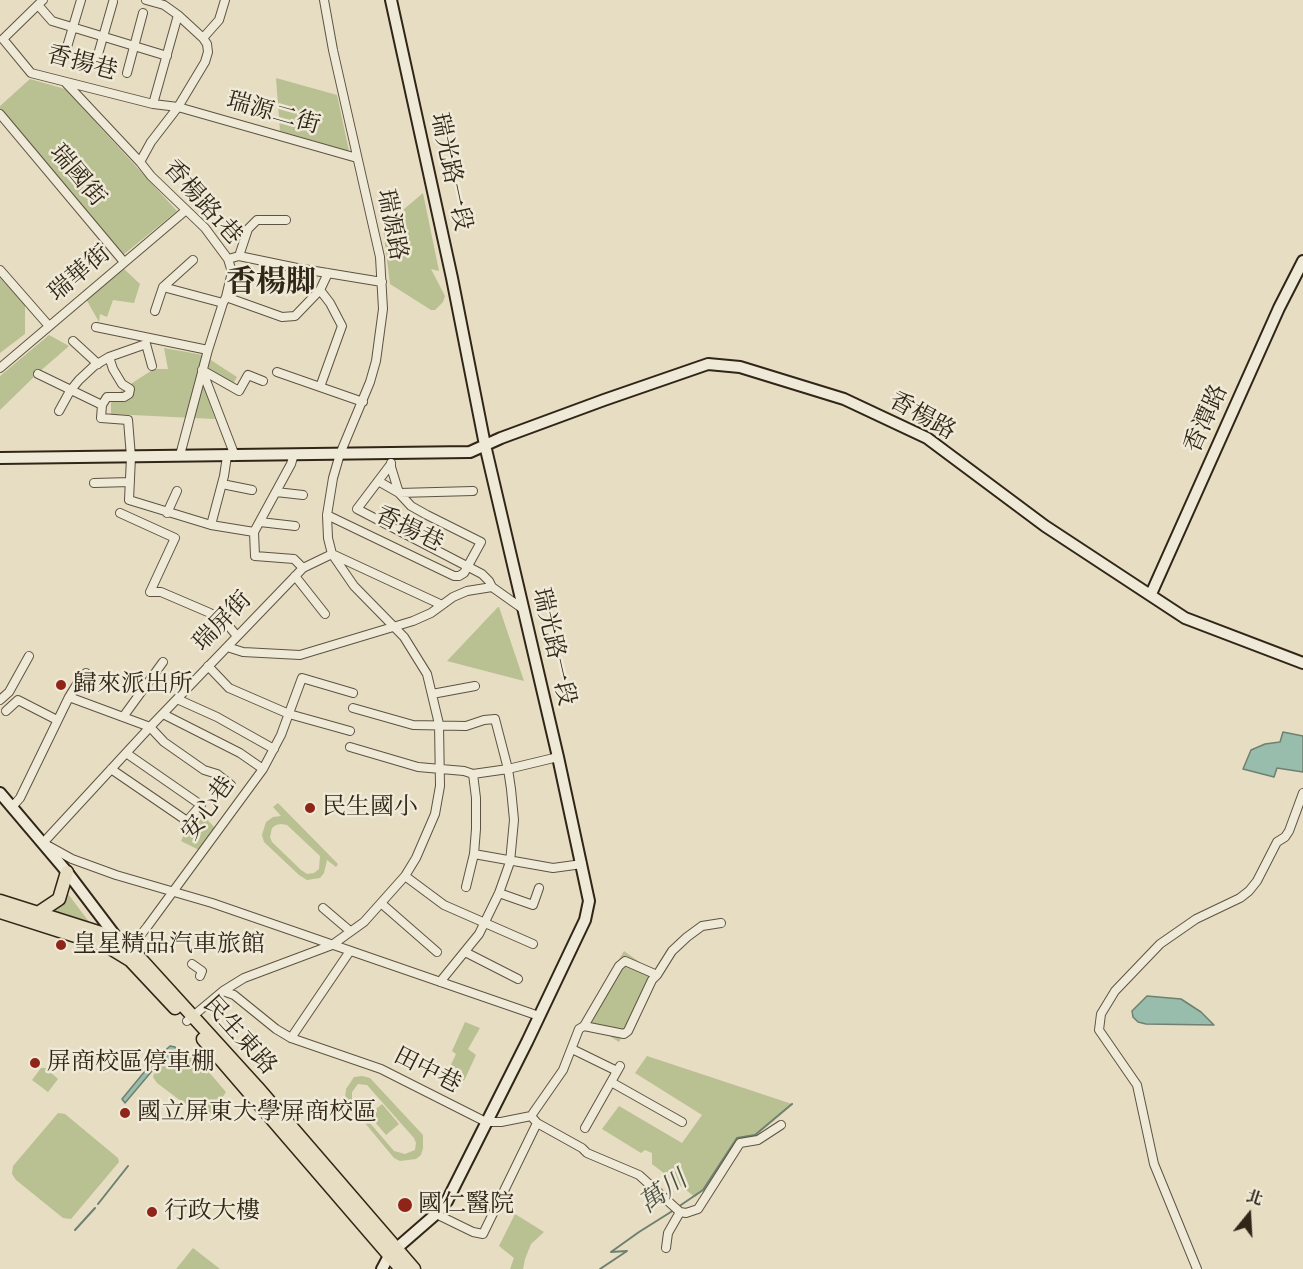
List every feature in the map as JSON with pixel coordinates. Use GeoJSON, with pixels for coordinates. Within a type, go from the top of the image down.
{"type":"FeatureCollection","features":[{"type":"Feature","properties":{"kind":"main road"},"geometry":{"type":"LineString","coordinates":[[38,913],[59,898],[67,872]]}},
{"type":"Feature","properties":{"kind":"main road"},"geometry":{"type":"LineString","coordinates":[[0,901],[102,933],[122,944]]}},
{"type":"Feature","properties":{"kind":"main road"},"geometry":{"type":"LineString","coordinates":[[0,912],[107,945],[130,960]]}},
{"type":"Feature","properties":{"kind":"main road","name":"民生東路"},"geometry":{"type":"LineString","coordinates":[[122,944],[138,956],[190,1019],[393,1251],[414,1269]]}},
{"type":"Feature","properties":{"kind":"main road","name":"民生東路"},"geometry":{"type":"LineString","coordinates":[[130,960],[190,1019]]}},
{"type":"Feature","properties":{"kind":"main road","name":"民生東路"},"geometry":{"type":"LineString","coordinates":[[393,1251],[401,1269]]}},
{"type":"Feature","properties":{"kind":"street"},"geometry":{"type":"LineString","coordinates":[[64,57],[81,0]]}},
{"type":"Feature","properties":{"kind":"street"},"geometry":{"type":"LineString","coordinates":[[146,0],[164,5],[203,38],[219,20],[225,0]]}},
{"type":"Feature","properties":{"kind":"street","name":"瑞源路"},"geometry":{"type":"LineString","coordinates":[[324,0],[333,50],[378,249],[381,282],[382,323],[373,372],[363,402],[340,454]]}},
{"type":"Feature","properties":{"kind":"street","name":"瑞光路一段"},"geometry":{"type":"LineString","coordinates":[[391,0],[452,278],[485,445],[589,901],[588,910],[539,1016],[447,1201],[436,1214],[393,1251]]}},
{"type":"Feature","properties":{"kind":"street","name":"香揚巷"},"geometry":{"type":"LineString","coordinates":[[166,56],[52,21],[40,2],[1,40],[31,73],[153,104],[178,107]]}},
{"type":"Feature","properties":{"kind":"street"},"geometry":{"type":"LineString","coordinates":[[95,65],[113,2]]}},
{"type":"Feature","properties":{"kind":"street"},"geometry":{"type":"LineString","coordinates":[[127,73],[143,13]]}},
{"type":"Feature","properties":{"kind":"street"},"geometry":{"type":"LineString","coordinates":[[153,104],[178,15]]}},
{"type":"Feature","properties":{"kind":"street","name":"香楊路1巷"},"geometry":{"type":"LineString","coordinates":[[202,370],[232,272],[228,259],[205,228],[185,211],[140,162],[151,142],[178,107],[205,62],[208,52],[203,38]]}},
{"type":"Feature","properties":{"kind":"street"},"geometry":{"type":"LineString","coordinates":[[64,81],[140,162]]}},
{"type":"Feature","properties":{"kind":"street","name":"瑞源二街"},"geometry":{"type":"LineString","coordinates":[[178,107],[357,158]]}},
{"type":"Feature","properties":{"kind":"street","name":"瑞國街"},"geometry":{"type":"LineString","coordinates":[[0,114],[123,262]]}},
{"type":"Feature","properties":{"kind":"street","name":"瑞華街"},"geometry":{"type":"LineString","coordinates":[[0,368],[185,211]]}},
{"type":"Feature","properties":{"kind":"street"},"geometry":{"type":"LineString","coordinates":[[239,256],[248,229],[257,220],[286,220]]}},
{"type":"Feature","properties":{"kind":"street"},"geometry":{"type":"LineString","coordinates":[[228,259],[239,256],[381,282]]}},
{"type":"Feature","properties":{"kind":"street"},"geometry":{"type":"LineString","coordinates":[[156,311],[163,287],[193,260]]}},
{"type":"Feature","properties":{"kind":"street","name":"香潭路"},"geometry":{"type":"LineString","coordinates":[[1151,594],[1279,308],[1303,261]]}},
{"type":"Feature","properties":{"kind":"street"},"geometry":{"type":"LineString","coordinates":[[0,270],[49,326]]}},
{"type":"Feature","properties":{"kind":"street"},"geometry":{"type":"LineString","coordinates":[[163,287],[225,300],[282,316],[295,316],[320,290],[328,273]]}},
{"type":"Feature","properties":{"kind":"street"},"geometry":{"type":"LineString","coordinates":[[320,290],[342,326],[320,387]]}},
{"type":"Feature","properties":{"kind":"street"},"geometry":{"type":"LineString","coordinates":[[96,327],[208,350]]}},
{"type":"Feature","properties":{"kind":"street"},"geometry":{"type":"LineString","coordinates":[[73,341],[98,364]]}},
{"type":"Feature","properties":{"kind":"street"},"geometry":{"type":"LineString","coordinates":[[59,411],[79,380],[109,357],[146,344],[152,366]]}},
{"type":"Feature","properties":{"kind":"street"},"geometry":{"type":"LineString","coordinates":[[109,357],[122,384],[130,389],[129,394],[124,397],[107,396],[102,405],[101,418],[128,420],[131,457],[129,500],[211,525],[254,532]]}},
{"type":"Feature","properties":{"kind":"street","name":"香楊路"},"geometry":{"type":"LineString","coordinates":[[485,445],[708,364],[740,367],[844,399],[927,438],[1045,526],[1185,618],[1303,663]]}},
{"type":"Feature","properties":{"kind":"street"},"geometry":{"type":"LineString","coordinates":[[202,370],[238,391],[248,375],[263,381]]}},
{"type":"Feature","properties":{"kind":"street"},"geometry":{"type":"LineString","coordinates":[[180,455],[202,370]]}},
{"type":"Feature","properties":{"kind":"street"},"geometry":{"type":"LineString","coordinates":[[202,370],[231,456],[211,525]]}},
{"type":"Feature","properties":{"kind":"street"},"geometry":{"type":"LineString","coordinates":[[277,372],[363,402]]}},
{"type":"Feature","properties":{"kind":"street"},"geometry":{"type":"LineString","coordinates":[[38,374],[102,405]]}},
{"type":"Feature","properties":{"kind":"street"},"geometry":{"type":"LineString","coordinates":[[0,458],[340,454],[392,459],[470,452],[485,445]]}},
{"type":"Feature","properties":{"kind":"street"},"geometry":{"type":"LineString","coordinates":[[294,454],[291,464],[254,532],[255,556],[294,559],[303,568]]}},
{"type":"Feature","properties":{"kind":"street"},"geometry":{"type":"LineString","coordinates":[[190,1019],[244,978],[332,945],[364,922],[405,876],[416,858],[435,814],[440,769],[439,724],[427,674],[404,637],[354,586],[332,554],[328,538],[327,515],[333,478],[340,454]]}},
{"type":"Feature","properties":{"kind":"street"},"geometry":{"type":"LineString","coordinates":[[392,459],[357,509],[482,574],[489,580],[492,587],[523,609]]}},
{"type":"Feature","properties":{"kind":"street"},"geometry":{"type":"LineString","coordinates":[[392,459],[399,493]]}},
{"type":"Feature","properties":{"kind":"street"},"geometry":{"type":"LineString","coordinates":[[378,481],[399,493],[411,506],[481,542],[468,566]]}},
{"type":"Feature","properties":{"kind":"street"},"geometry":{"type":"LineString","coordinates":[[94,483],[130,482]]}},
{"type":"Feature","properties":{"kind":"street"},"geometry":{"type":"LineString","coordinates":[[222,484],[252,490]]}},
{"type":"Feature","properties":{"kind":"street"},"geometry":{"type":"LineString","coordinates":[[167,513],[177,491]]}},
{"type":"Feature","properties":{"kind":"street"},"geometry":{"type":"LineString","coordinates":[[399,493],[473,491]]}},
{"type":"Feature","properties":{"kind":"street"},"geometry":{"type":"LineString","coordinates":[[276,492],[303,495]]}},
{"type":"Feature","properties":{"kind":"street"},"geometry":{"type":"LineString","coordinates":[[120,513],[175,538],[150,592],[161,592],[210,613],[227,624],[237,636]]}},
{"type":"Feature","properties":{"kind":"street","name":"香揚巷"},"geometry":{"type":"LineString","coordinates":[[327,515],[454,576],[464,573],[468,566]]}},
{"type":"Feature","properties":{"kind":"street"},"geometry":{"type":"LineString","coordinates":[[260,522],[295,526]]}},
{"type":"Feature","properties":{"kind":"street"},"geometry":{"type":"LineString","coordinates":[[332,554],[442,605]]}},
{"type":"Feature","properties":{"kind":"street","name":"瑞屏街"},"geometry":{"type":"LineString","coordinates":[[43,843],[150,727],[303,568],[332,554]]}},
{"type":"Feature","properties":{"kind":"street"},"geometry":{"type":"LineString","coordinates":[[295,576],[326,614]]}},
{"type":"Feature","properties":{"kind":"street"},"geometry":{"type":"LineString","coordinates":[[227,646],[243,652],[300,655],[395,627],[431,613],[453,597],[467,591],[492,587]]}},
{"type":"Feature","properties":{"kind":"street"},"geometry":{"type":"LineString","coordinates":[[0,700],[9,692],[29,656]]}},
{"type":"Feature","properties":{"kind":"street"},"geometry":{"type":"LineString","coordinates":[[123,717],[163,662]]}},
{"type":"Feature","properties":{"kind":"street"},"geometry":{"type":"LineString","coordinates":[[208,666],[229,688],[289,714],[350,731]]}},
{"type":"Feature","properties":{"kind":"street"},"geometry":{"type":"LineString","coordinates":[[12,807],[20,798],[69,697],[86,673]]}},
{"type":"Feature","properties":{"kind":"street","name":"安心巷"},"geometry":{"type":"LineString","coordinates":[[122,944],[139,937],[263,769],[289,714],[302,678],[353,693]]}},
{"type":"Feature","properties":{"kind":"street"},"geometry":{"type":"LineString","coordinates":[[432,694],[475,686]]}},
{"type":"Feature","properties":{"kind":"street"},"geometry":{"type":"LineString","coordinates":[[69,697],[150,727],[170,746],[204,770],[217,774],[231,785]]}},
{"type":"Feature","properties":{"kind":"street"},"geometry":{"type":"LineString","coordinates":[[177,699],[217,717],[273,749]]}},
{"type":"Feature","properties":{"kind":"street"},"geometry":{"type":"LineString","coordinates":[[6,711],[18,700],[57,720]]}},
{"type":"Feature","properties":{"kind":"street"},"geometry":{"type":"LineString","coordinates":[[353,708],[413,725],[466,726],[495,719],[508,769],[514,820],[510,861],[499,893],[479,934],[440,982]]}},
{"type":"Feature","properties":{"kind":"street"},"geometry":{"type":"LineString","coordinates":[[163,714],[240,753],[263,769]]}},
{"type":"Feature","properties":{"kind":"street"},"geometry":{"type":"LineString","coordinates":[[350,747],[418,767],[464,771],[473,774],[508,769],[558,757]]}},
{"type":"Feature","properties":{"kind":"street"},"geometry":{"type":"LineString","coordinates":[[111,769],[187,821],[201,805],[126,753]]}},
{"type":"Feature","properties":{"kind":"street"},"geometry":{"type":"LineString","coordinates":[[466,887],[474,854],[476,798],[473,774]]}},
{"type":"Feature","properties":{"kind":"street","name":"民生東路"},"geometry":{"type":"LineString","coordinates":[[0,793],[67,872],[122,944],[130,960]]}},
{"type":"Feature","properties":{"kind":"street"},"geometry":{"type":"LineString","coordinates":[[1197,1269],[1154,1164],[1137,1085],[1099,1030],[1101,1014],[1115,991],[1160,944],[1196,919],[1240,898],[1257,881],[1277,842],[1289,831],[1303,793]]}},
{"type":"Feature","properties":{"kind":"street"},"geometry":{"type":"LineString","coordinates":[[43,843],[72,859],[116,875],[173,890],[539,1016]]}},
{"type":"Feature","properties":{"kind":"street"},"geometry":{"type":"LineString","coordinates":[[474,854],[553,868],[582,864]]}},
{"type":"Feature","properties":{"kind":"street"},"geometry":{"type":"LineString","coordinates":[[405,876],[444,904],[533,944]]}},
{"type":"Feature","properties":{"kind":"street"},"geometry":{"type":"LineString","coordinates":[[499,893],[534,905],[539,888]]}},
{"type":"Feature","properties":{"kind":"street"},"geometry":{"type":"LineString","coordinates":[[382,904],[437,952]]}},
{"type":"Feature","properties":{"kind":"street"},"geometry":{"type":"LineString","coordinates":[[322,908],[350,931]]}},
{"type":"Feature","properties":{"kind":"street"},"geometry":{"type":"LineString","coordinates":[[581,1027],[624,1034],[628,1031],[652,980],[672,951],[702,926],[721,923]]}},
{"type":"Feature","properties":{"kind":"street"},"geometry":{"type":"LineString","coordinates":[[291,1038],[350,951]]}},
{"type":"Feature","properties":{"kind":"street"},"geometry":{"type":"LineString","coordinates":[[465,952],[518,979]]}},
{"type":"Feature","properties":{"kind":"street"},"geometry":{"type":"LineString","coordinates":[[486,1122],[501,1122],[531,1116],[563,1070],[581,1027],[625,960],[657,975]]}},
{"type":"Feature","properties":{"kind":"street"},"geometry":{"type":"LineString","coordinates":[[192,964],[202,971],[200,976]]}},
{"type":"Feature","properties":{"kind":"street","name":"田中巷"},"geometry":{"type":"LineString","coordinates":[[223,992],[234,995],[276,1029],[291,1038],[381,1069],[486,1122]]}},
{"type":"Feature","properties":{"kind":"street"},"geometry":{"type":"LineString","coordinates":[[572,1049],[619,1069],[585,1128]]}},
{"type":"Feature","properties":{"kind":"street"},"geometry":{"type":"LineString","coordinates":[[611,1082],[682,1122]]}},
{"type":"Feature","properties":{"kind":"street"},"geometry":{"type":"LineString","coordinates":[[531,1116],[537,1123],[587,1153],[639,1175],[680,1212],[694,1212],[698,1209],[740,1143],[758,1140],[780,1125]]}},
{"type":"Feature","properties":{"kind":"street"},"geometry":{"type":"LineString","coordinates":[[436,1214],[473,1232],[483,1234],[537,1123]]}},
{"type":"Feature","properties":{"kind":"street"},"geometry":{"type":"LineString","coordinates":[[666,1248],[668,1233],[680,1212]]}},
{"type":"Feature","properties":{"kind":"street"},"geometry":{"type":"LineString","coordinates":[[382,1269],[393,1251]]}},
{"type":"Feature","properties":{"kind":"shaded area"},"geometry":{"type":"Polygon","coordinates":[[[276,78],[337,95],[349,151],[280,131],[276,78]]]}},
{"type":"Feature","properties":{"kind":"shaded area"},"geometry":{"type":"Polygon","coordinates":[[[30,79],[65,89],[177,211],[123,255],[0,109],[0,106],[30,79]]]}},
{"type":"Feature","properties":{"kind":"shaded area"},"geometry":{"type":"Polygon","coordinates":[[[423,193],[439,271],[431,269],[445,296],[443,302],[435,310],[431,310],[390,284],[383,227],[423,193]]]}},
{"type":"Feature","properties":{"kind":"shaded area"},"geometry":{"type":"Polygon","coordinates":[[[123,268],[140,284],[134,303],[113,300],[107,317],[100,314],[99,322],[86,299],[123,268]]]}},
{"type":"Feature","properties":{"kind":"shaded area"},"geometry":{"type":"Polygon","coordinates":[[[0,278],[25,305],[25,334],[0,353],[0,278]]]}},
{"type":"Feature","properties":{"kind":"shaded area"},"geometry":{"type":"Polygon","coordinates":[[[49,335],[69,346],[0,410],[0,376],[49,335]]]}},
{"type":"Feature","properties":{"kind":"shaded area"},"geometry":{"type":"Polygon","coordinates":[[[164,348],[203,355],[237,377],[229,391],[199,373],[215,419],[111,414],[111,403],[116,395],[154,369],[168,369],[164,348]]]}},
{"type":"Feature","properties":{"kind":"shaded area"},"geometry":{"type":"Polygon","coordinates":[[[499,607],[524,681],[447,661],[499,607]]]}},
{"type":"Feature","properties":{"kind":"shaded area"},"geometry":{"type":"Polygon","coordinates":[[[1283,732],[1303,736],[1303,772],[1277,768],[1274,777],[1243,769],[1251,750],[1265,744],[1280,742],[1283,732]]]}},
{"type":"Feature","properties":{"kind":"shaded area"},"geometry":{"type":"Polygon","coordinates":[[[278,803],[338,864],[336,867],[327,860],[324,873],[320,878],[307,880],[264,842],[262,835],[266,822],[273,817],[281,816],[273,807],[278,803]],[[276,825],[272,828],[270,837],[272,842],[301,870],[307,874],[314,873],[319,869],[320,856],[287,825],[276,825]]]}},
{"type":"Feature","properties":{"kind":"shaded area"},"geometry":{"type":"Polygon","coordinates":[[[201,809],[201,813],[215,828],[199,850],[181,841],[190,822],[201,809]]]}},
{"type":"Feature","properties":{"kind":"shaded area"},"geometry":{"type":"Polygon","coordinates":[[[65,890],[90,923],[53,911],[61,903],[65,890]]]}},
{"type":"Feature","properties":{"kind":"shaded area"},"geometry":{"type":"Polygon","coordinates":[[[624,951],[659,976],[619,1042],[584,1020],[624,951]]]}},
{"type":"Feature","properties":{"kind":"shaded area"},"geometry":{"type":"Polygon","coordinates":[[[1147,996],[1181,999],[1201,1012],[1214,1025],[1138,1022],[1133,1017],[1132,1011],[1147,996]]]}},
{"type":"Feature","properties":{"kind":"shaded area"},"geometry":{"type":"Polygon","coordinates":[[[465,1022],[480,1028],[468,1049],[476,1055],[464,1081],[448,1071],[456,1054],[452,1051],[465,1022]]]}},
{"type":"Feature","properties":{"kind":"shaded area"},"geometry":{"type":"Polygon","coordinates":[[[170,1046],[175,1047],[182,1055],[157,1065],[125,1103],[122,1099],[150,1065],[170,1046]]]}},
{"type":"Feature","properties":{"kind":"shaded area"},"geometry":{"type":"Polygon","coordinates":[[[647,1056],[792,1104],[755,1135],[737,1138],[703,1190],[695,1197],[652,1164],[652,1153],[645,1150],[641,1153],[602,1129],[619,1106],[682,1143],[702,1115],[635,1073],[647,1056]]]}},
{"type":"Feature","properties":{"kind":"shaded area"},"geometry":{"type":"Polygon","coordinates":[[[196,1057],[226,1092],[212,1114],[197,1113],[157,1083],[153,1077],[155,1071],[161,1066],[177,1060],[196,1057]]]}},
{"type":"Feature","properties":{"kind":"shaded area"},"geometry":{"type":"Polygon","coordinates":[[[41,1068],[46,1068],[58,1079],[48,1092],[32,1080],[41,1068]]]}},
{"type":"Feature","properties":{"kind":"shaded area"},"geometry":{"type":"Polygon","coordinates":[[[354,1077],[370,1078],[423,1135],[421,1155],[416,1159],[400,1161],[394,1158],[345,1099],[346,1089],[354,1077]],[[358,1084],[352,1092],[352,1102],[394,1151],[405,1154],[415,1150],[414,1138],[367,1085],[358,1084]]]}},
{"type":"Feature","properties":{"kind":"shaded area"},"geometry":{"type":"Polygon","coordinates":[[[382,1104],[399,1124],[386,1135],[369,1115],[382,1104]]]}},
{"type":"Feature","properties":{"kind":"shaded area"},"geometry":{"type":"Polygon","coordinates":[[[58,1113],[65,1114],[118,1158],[119,1162],[71,1219],[63,1218],[16,1180],[12,1174],[13,1166],[58,1113]]]}},
{"type":"Feature","properties":{"kind":"shaded area"},"geometry":{"type":"Polygon","coordinates":[[[515,1214],[544,1232],[531,1244],[523,1269],[510,1269],[514,1258],[499,1246],[515,1214]]]}},
{"type":"Feature","properties":{"kind":"shaded area"},"geometry":{"type":"Polygon","coordinates":[[[193,1248],[220,1269],[176,1269],[193,1248]]]}},
{"type":"Feature","properties":{"kind":"waterway","name":"萬川"},"geometry":{"type":"LineString","coordinates":[[678,1207],[703,1190],[737,1138],[755,1135],[792,1104]]}},
{"type":"Feature","properties":{"kind":"waterway"},"geometry":{"type":"LineString","coordinates":[[98,1204],[128,1166]]}},
{"type":"Feature","properties":{"kind":"waterway"},"geometry":{"type":"LineString","coordinates":[[75,1230],[95,1208]]}},
{"type":"Feature","properties":{"kind":"waterway","name":"萬川"},"geometry":{"type":"LineString","coordinates":[[600,1269],[627,1251],[611,1252],[674,1210]]}},
{"type":"Feature","properties":{"kind":"place","name":"歸來派出所"},"geometry":{"type":"Point","coordinates":[61,685]}},
{"type":"Feature","properties":{"kind":"place","name":"民生國小"},"geometry":{"type":"Point","coordinates":[310,808]}},
{"type":"Feature","properties":{"kind":"place","name":"皇星精品汽車旅館"},"geometry":{"type":"Point","coordinates":[61,945]}},
{"type":"Feature","properties":{"kind":"place","name":"屏商校區停車棚"},"geometry":{"type":"Point","coordinates":[35,1063]}},
{"type":"Feature","properties":{"kind":"place","name":"國立屏東大學屏商校區"},"geometry":{"type":"Point","coordinates":[125,1113]}},
{"type":"Feature","properties":{"kind":"place","name":"國仁醫院"},"geometry":{"type":"Point","coordinates":[405,1205]}},
{"type":"Feature","properties":{"kind":"place","name":"行政大樓"},"geometry":{"type":"Point","coordinates":[152,1212]}},
{"type":"Feature","properties":{"kind":"district","name":"香楊脚"},"geometry":{"type":"Point","coordinates":[271,284]}}]}
